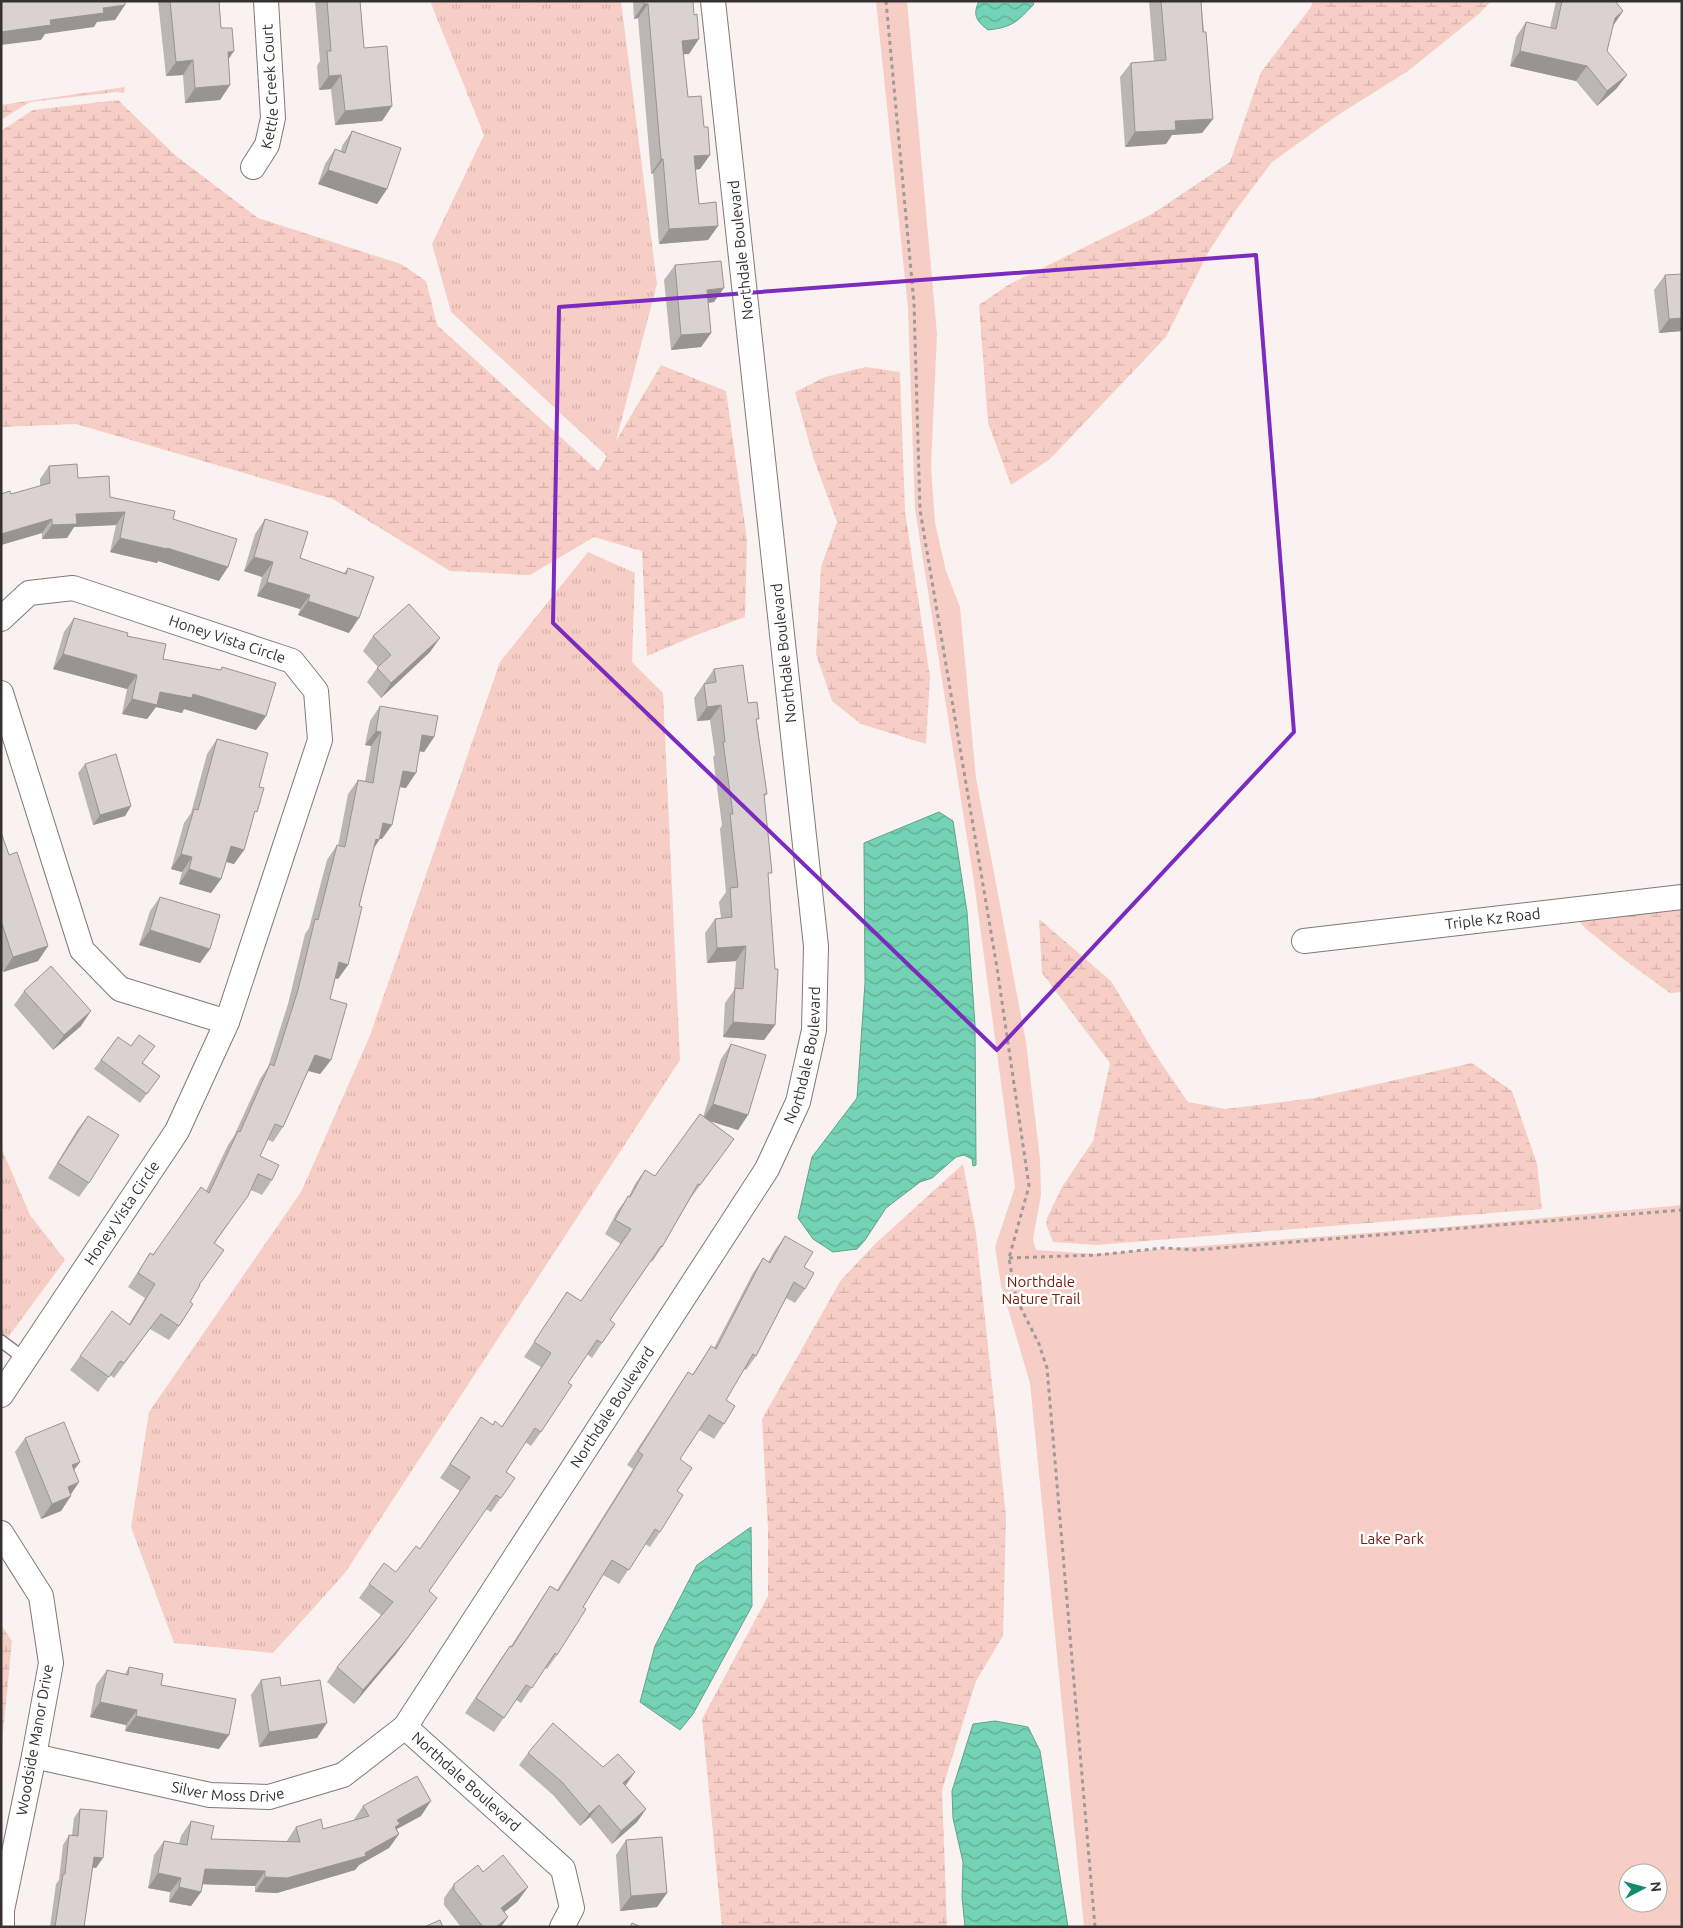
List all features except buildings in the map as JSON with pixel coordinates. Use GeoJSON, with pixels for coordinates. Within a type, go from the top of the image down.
{"type":"FeatureCollection","features":[{"type":"Feature","properties":{"kind":"street","name":"Kettle Creek Court"},"geometry":{"type":"LineString","coordinates":[[253,167],[267,145],[273,118],[266,1]]}},
{"type":"Feature","properties":{"kind":"street","name":"Northdale Boulevard"},"geometry":{"type":"LineString","coordinates":[[562,1927],[572,1908],[563,1869],[405,1727],[767,1168],[798,1102],[814,1030],[816,946],[713,1]]}},
{"type":"Feature","properties":{"kind":"street","name":"Honey Vista Circle"},"geometry":{"type":"LineString","coordinates":[[1,619],[29,593],[73,588],[292,661],[316,691],[320,740],[227,1022],[177,1131],[1,1395]]}},
{"type":"Feature","properties":{"kind":"street"},"geometry":{"type":"LineString","coordinates":[[1,693],[82,950],[120,989],[227,1022]]}},
{"type":"Feature","properties":{"kind":"street","name":"Triple Kz Road"},"geometry":{"type":"LineString","coordinates":[[1304,941],[1682,897]]}},
{"type":"Feature","properties":{"kind":"street","name":"Woodside Manor Drive"},"geometry":{"type":"LineString","coordinates":[[1,1533],[41,1596],[51,1663],[2,1910],[2,1927]]}},
{"type":"Feature","properties":{"kind":"street","name":"Silver Moss Drive"},"geometry":{"type":"LineString","coordinates":[[34,1756],[210,1795],[269,1797],[343,1775],[405,1727]]}},
{"type":"Feature","properties":{"kind":"lane"},"geometry":{"type":"LineString","coordinates":[[1,1341],[25,1359]]}},
{"type":"Feature","properties":{"kind":"path"},"geometry":{"type":"LineString","coordinates":[[886,1],[914,303],[920,510],[997,968],[1029,1186],[1009,1258],[1016,1298],[1039,1344],[1047,1368],[1095,1927]]}},
{"type":"Feature","properties":{"kind":"path"},"geometry":{"type":"LineString","coordinates":[[1009,1258],[1097,1255],[1163,1248],[1196,1250],[1682,1210]]}},
{"type":"Feature","properties":{"kind":"highlighted area"},"geometry":{"type":"Polygon","coordinates":[[[1256,255],[1294,732],[997,1050],[553,623],[559,307],[1256,255]]]}},
{"type":"Feature","properties":{"kind":"green space"},"geometry":{"type":"Polygon","coordinates":[[[430,1],[621,1],[657,284],[611,460],[451,312],[432,244],[484,135],[430,1]]]}},
{"type":"Feature","properties":{"kind":"green space","name":"Lake Park"},"geometry":{"type":"Polygon","coordinates":[[[876,1],[907,1],[937,334],[931,466],[935,523],[946,571],[960,607],[976,778],[1026,1042],[1040,1159],[1041,1195],[1033,1239],[1036,1250],[1096,1254],[1458,1226],[1682,1205],[1682,1927],[1084,1927],[1030,1383],[1001,1285],[995,1247],[1015,1187],[974,882],[915,509],[908,308],[876,1]]]}},
{"type":"Feature","properties":{"kind":"green space"},"geometry":{"type":"Polygon","coordinates":[[[1313,1],[1491,1],[1480,13],[1408,71],[1335,117],[1272,162],[1236,210],[1209,251],[1166,337],[1050,459],[1011,485],[988,423],[979,305],[1008,285],[1152,214],[1230,162],[1261,72],[1311,7],[1313,1]]]}},
{"type":"Feature","properties":{"kind":"green space"},"geometry":{"type":"Polygon","coordinates":[[[125,87],[124,93],[117,92],[30,102],[1,120],[1,105],[125,87]]]}},
{"type":"Feature","properties":{"kind":"green space"},"geometry":{"type":"Polygon","coordinates":[[[118,100],[176,156],[258,218],[401,264],[426,281],[437,325],[598,471],[661,365],[726,391],[747,540],[745,617],[647,656],[642,551],[594,537],[530,575],[450,571],[333,499],[76,424],[1,427],[1,131],[33,110],[118,100]]]}},
{"type":"Feature","properties":{"kind":"green space"},"geometry":{"type":"Polygon","coordinates":[[[866,367],[900,372],[905,511],[930,677],[926,744],[861,724],[832,701],[816,654],[821,567],[837,522],[814,460],[795,392],[825,377],[866,367]]]}},
{"type":"Feature","properties":{"kind":"green space"},"geometry":{"type":"Polygon","coordinates":[[[588,552],[635,573],[632,662],[663,693],[680,1060],[345,1573],[273,1653],[174,1643],[131,1527],[149,1412],[301,1192],[369,1038],[500,662],[588,552]]]}},
{"type":"Feature","properties":{"kind":"green space"},"geometry":{"type":"Polygon","coordinates":[[[1682,907],[1682,992],[1670,993],[1622,958],[1585,928],[1577,919],[1682,907]]]}},
{"type":"Feature","properties":{"kind":"green space"},"geometry":{"type":"Polygon","coordinates":[[[1039,919],[1111,981],[1157,1057],[1188,1102],[1226,1109],[1314,1098],[1472,1063],[1512,1091],[1537,1164],[1542,1209],[1096,1245],[1053,1242],[1046,1224],[1047,1218],[1062,1187],[1093,1141],[1110,1063],[1042,973],[1039,919]]]}},
{"type":"Feature","properties":{"kind":"green space"},"geometry":{"type":"Polygon","coordinates":[[[1,1147],[30,1215],[65,1260],[1,1347],[1,1147]]]}},
{"type":"Feature","properties":{"kind":"green space"},"geometry":{"type":"Polygon","coordinates":[[[963,1164],[976,1233],[1006,1516],[1003,1636],[976,1681],[942,1790],[947,1927],[722,1927],[702,1719],[768,1596],[768,1529],[762,1419],[841,1280],[875,1244],[963,1164]]]}},
{"type":"Feature","properties":{"kind":"green space"},"geometry":{"type":"Polygon","coordinates":[[[1,1625],[12,1641],[1,1753],[1,1625]]]}},
{"type":"Feature","properties":{"kind":"water"},"geometry":{"type":"Polygon","coordinates":[[[979,1],[1032,1],[1034,4],[1014,23],[988,30],[977,18],[976,11],[979,1]]]}},
{"type":"Feature","properties":{"kind":"water"},"geometry":{"type":"Polygon","coordinates":[[[939,812],[953,821],[967,912],[975,1025],[976,1165],[973,1166],[972,1159],[964,1155],[956,1157],[932,1178],[920,1182],[886,1208],[857,1249],[833,1252],[813,1239],[798,1218],[812,1157],[857,1098],[865,983],[864,843],[939,812]]]}},
{"type":"Feature","properties":{"kind":"water"},"geometry":{"type":"Polygon","coordinates":[[[751,1527],[752,1606],[693,1714],[680,1730],[640,1702],[655,1646],[697,1565],[751,1527]]]}},
{"type":"Feature","properties":{"kind":"water"},"geometry":{"type":"Polygon","coordinates":[[[995,1721],[1028,1727],[1040,1751],[1068,1927],[965,1927],[962,1897],[963,1862],[953,1818],[952,1791],[973,1724],[995,1721]]]}},
{"type":"Feature","properties":{"kind":"park label","name":"Northdale Nature Trail"},"geometry":{"type":"Point","coordinates":[1041,1290]}}]}
